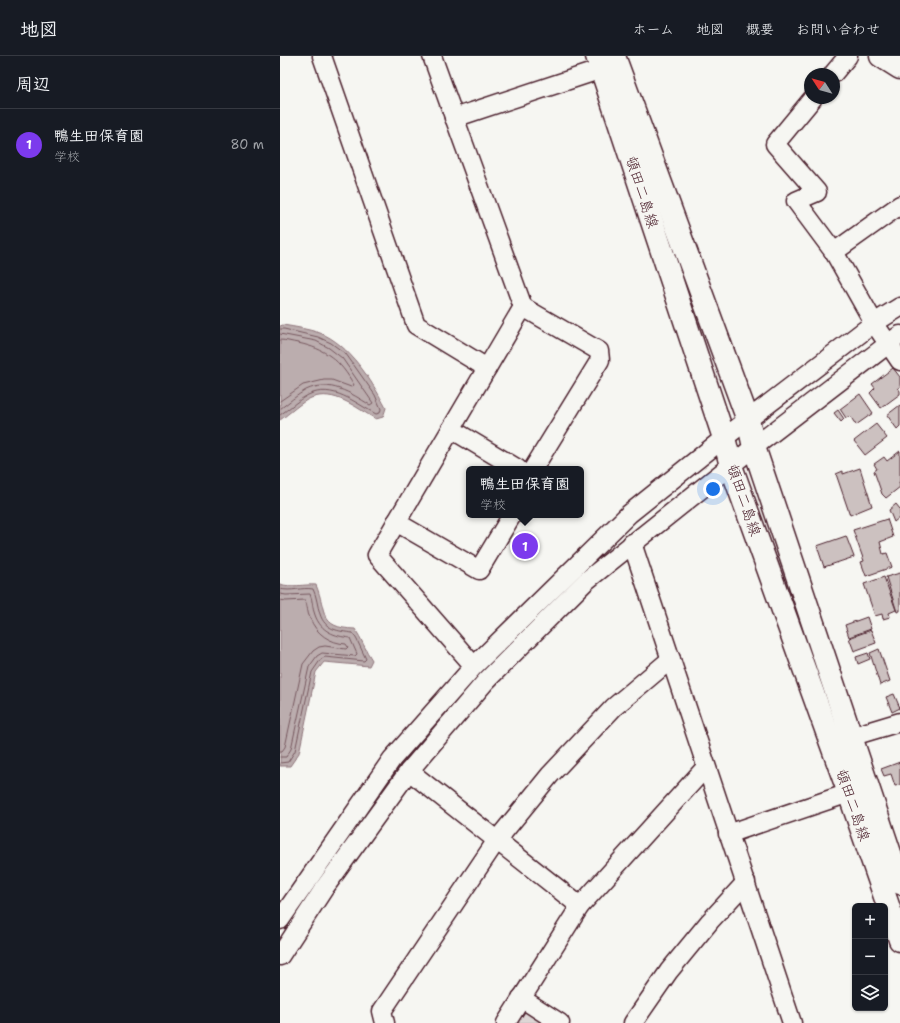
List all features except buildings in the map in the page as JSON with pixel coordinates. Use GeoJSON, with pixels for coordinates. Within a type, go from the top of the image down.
{"type":"FeatureCollection","features":[{"type":"Feature","properties":{"kind":"main road","name":"頓田二島線"},"geometry":{"type":"LineString","coordinates":[[604,60],[748,420],[754,447],[850,738],[900,883]]}},
{"type":"Feature","properties":{"kind":"main road","name":"頓田二島線"},"geometry":{"type":"LineString","coordinates":[[604,60],[724,438],[731,466],[900,940]]}},
{"type":"Feature","properties":{"kind":"street"},"geometry":{"type":"LineString","coordinates":[[322,56],[416,325],[487,368]]}},
{"type":"Feature","properties":{"kind":"street"},"geometry":{"type":"LineString","coordinates":[[432,56],[523,307],[599,351],[600,360],[535,466]]}},
{"type":"Feature","properties":{"kind":"street"},"geometry":{"type":"LineString","coordinates":[[838,68],[848,56]]}},
{"type":"Feature","properties":{"kind":"street"},"geometry":{"type":"LineString","coordinates":[[454,118],[604,60]]}},
{"type":"Feature","properties":{"kind":"street"},"geometry":{"type":"LineString","coordinates":[[808,104],[775,144],[817,192],[796,201],[834,252],[874,323],[894,340],[900,360]]}},
{"type":"Feature","properties":{"kind":"street"},"geometry":{"type":"LineString","coordinates":[[834,252],[900,205]]}},
{"type":"Feature","properties":{"kind":"street"},"geometry":{"type":"LineString","coordinates":[[474,666],[377,555],[523,307]]}},
{"type":"Feature","properties":{"kind":"street"},"geometry":{"type":"LineString","coordinates":[[280,920],[392,760],[474,666],[629,514],[724,438],[874,323],[900,307]]}},
{"type":"Feature","properties":{"kind":"street"},"geometry":{"type":"LineString","coordinates":[[280,956],[325,887],[408,771],[486,681],[586,581],[754,447],[894,340]]}},
{"type":"Feature","properties":{"kind":"street"},"geometry":{"type":"LineString","coordinates":[[451,429],[513,466]]}},
{"type":"Feature","properties":{"kind":"street"},"geometry":{"type":"LineString","coordinates":[[396,522],[479,570],[510,518]]}},
{"type":"Feature","properties":{"kind":"street"},"geometry":{"type":"LineString","coordinates":[[632,543],[728,834],[746,882],[788,1021]]}},
{"type":"Feature","properties":{"kind":"street"},"geometry":{"type":"LineString","coordinates":[[385,1023],[382,1011],[497,840],[550,775],[614,707],[671,659]]}},
{"type":"Feature","properties":{"kind":"street"},"geometry":{"type":"LineString","coordinates":[[850,738],[900,722]]}},
{"type":"Feature","properties":{"kind":"street"},"geometry":{"type":"LineString","coordinates":[[506,1023],[580,906],[706,767]]}},
{"type":"Feature","properties":{"kind":"street"},"geometry":{"type":"LineString","coordinates":[[408,771],[580,906]]}},
{"type":"Feature","properties":{"kind":"street"},"geometry":{"type":"LineString","coordinates":[[728,834],[849,794]]}},
{"type":"Feature","properties":{"kind":"street"},"geometry":{"type":"LineString","coordinates":[[633,1023],[669,971],[710,921],[746,882]]}},
{"type":"Feature","properties":{"kind":"street"},"geometry":{"type":"LineString","coordinates":[[521,998],[560,1023]]}},
{"type":"Feature","properties":{"kind":"shaded area"},"geometry":{"type":"Polygon","coordinates":[[[528,1010],[549,1023],[512,1023],[520,1012],[528,1010]]]}},
{"type":"Feature","properties":{"kind":"water"},"geometry":{"type":"Polygon","coordinates":[[[283,325],[320,333],[331,338],[350,354],[367,375],[386,408],[383,417],[376,419],[345,401],[328,396],[320,396],[307,400],[280,420],[280,326],[283,325]]]}},
{"type":"Feature","properties":{"kind":"water"},"geometry":{"type":"Polygon","coordinates":[[[280,584],[289,586],[316,585],[323,610],[329,621],[343,628],[355,629],[372,660],[369,666],[324,662],[316,672],[299,753],[290,766],[280,766],[280,584]]]}},
{"type":"Feature","properties":{"kind":"place","name":"鴨生田保育園"},"geometry":{"type":"Point","coordinates":[525,546]}}]}
